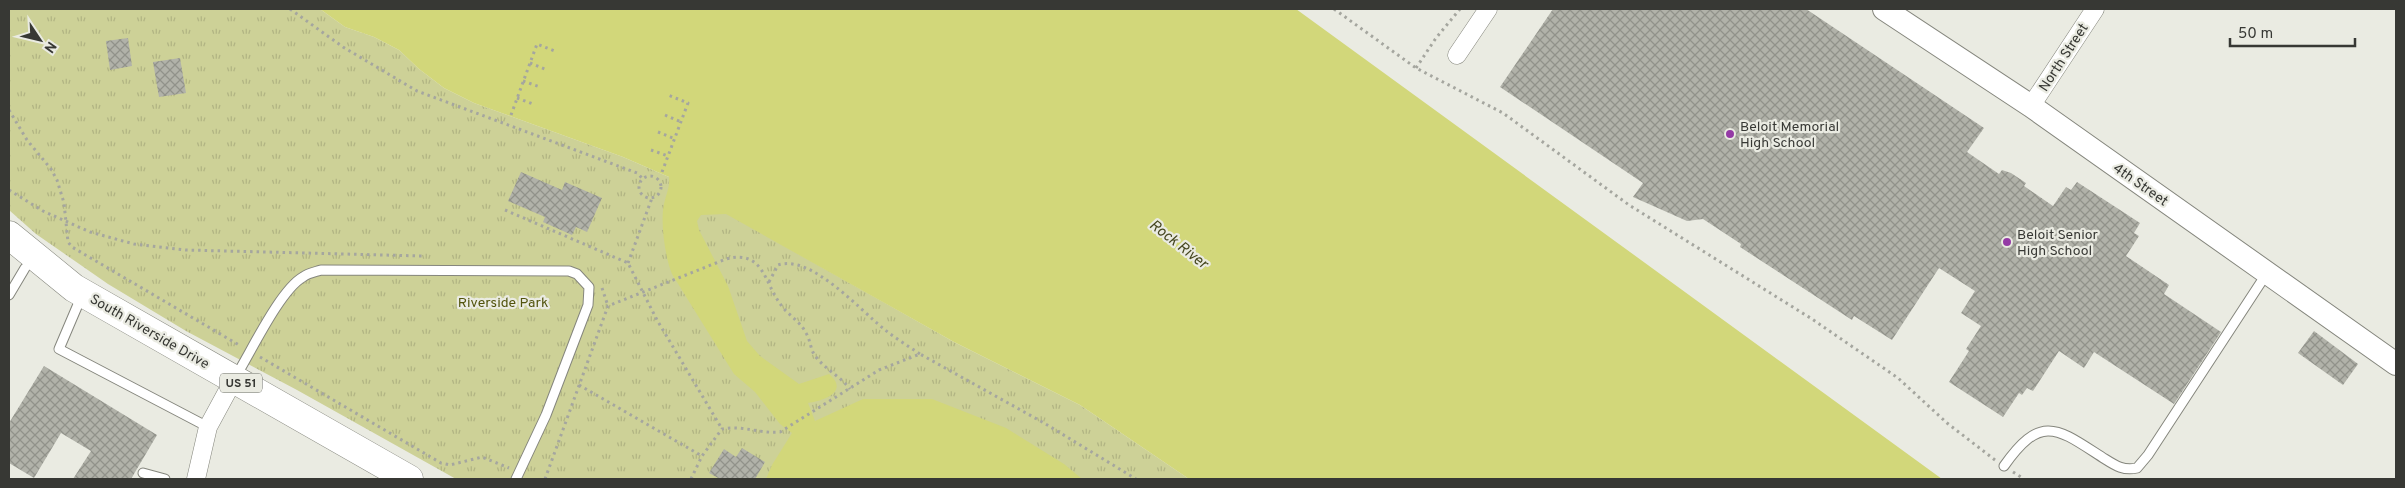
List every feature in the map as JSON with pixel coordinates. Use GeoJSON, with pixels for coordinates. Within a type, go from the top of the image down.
{"type":"FeatureCollection","features":[{"type":"Feature","properties":{"kind":"main road","name":"South Riverside Drive"},"geometry":{"type":"LineString","coordinates":[[9,235],[78,290],[409,479]]}},
{"type":"Feature","properties":{"kind":"main road","name":"South Riverside Drive"},"geometry":{"type":"LineString","coordinates":[[17,263],[43,278],[78,290]]}},
{"type":"Feature","properties":{"kind":"street"},"geometry":{"type":"LineString","coordinates":[[1457,55],[1488,9]]}},
{"type":"Feature","properties":{"kind":"street","name":"4th Street"},"geometry":{"type":"LineString","coordinates":[[1884,9],[2031,106],[2396,364]]}},
{"type":"Feature","properties":{"kind":"street","name":"North Street"},"geometry":{"type":"LineString","coordinates":[[2031,106],[2095,9]]}},
{"type":"Feature","properties":{"kind":"street"},"geometry":{"type":"LineString","coordinates":[[196,479],[208,427],[234,379]]}},
{"type":"Feature","properties":{"kind":"lane"},"geometry":{"type":"LineString","coordinates":[[9,295],[17,263]]}},
{"type":"Feature","properties":{"kind":"lane"},"geometry":{"type":"LineString","coordinates":[[234,379],[294,284],[302,277],[321,270],[569,270],[577,274],[589,287],[588,305],[546,415],[518,476]]}},
{"type":"Feature","properties":{"kind":"lane"},"geometry":{"type":"LineString","coordinates":[[2004,466],[2027,438],[2042,431],[2051,430],[2068,436],[2123,469],[2137,468],[2148,455],[2267,273]]}},
{"type":"Feature","properties":{"kind":"lane"},"geometry":{"type":"LineString","coordinates":[[78,290],[59,348],[208,427]]}},
{"type":"Feature","properties":{"kind":"lane"},"geometry":{"type":"LineString","coordinates":[[144,473],[165,479]]}},
{"type":"Feature","properties":{"kind":"path"},"geometry":{"type":"LineString","coordinates":[[290,9],[343,46],[417,91],[637,173],[643,179]]}},
{"type":"Feature","properties":{"kind":"path"},"geometry":{"type":"LineString","coordinates":[[1334,9],[1416,68],[1503,113],[1629,205],[1812,319],[1898,378],[1947,423],[2024,479]]}},
{"type":"Feature","properties":{"kind":"path"},"geometry":{"type":"LineString","coordinates":[[1416,68],[1436,38],[1460,9]]}},
{"type":"Feature","properties":{"kind":"path"},"geometry":{"type":"LineString","coordinates":[[511,116],[536,44],[557,52]]}},
{"type":"Feature","properties":{"kind":"path"},"geometry":{"type":"LineString","coordinates":[[530,63],[547,70]]}},
{"type":"Feature","properties":{"kind":"path"},"geometry":{"type":"LineString","coordinates":[[523,81],[540,87]]}},
{"type":"Feature","properties":{"kind":"path"},"geometry":{"type":"LineString","coordinates":[[662,172],[688,103],[668,95]]}},
{"type":"Feature","properties":{"kind":"path"},"geometry":{"type":"LineString","coordinates":[[517,98],[534,104]]}},
{"type":"Feature","properties":{"kind":"path"},"geometry":{"type":"LineString","coordinates":[[9,110],[27,140],[51,169],[57,180],[64,203],[68,242],[72,247],[441,462],[450,465],[482,457],[492,459],[518,476]]}},
{"type":"Feature","properties":{"kind":"path"},"geometry":{"type":"LineString","coordinates":[[665,115],[681,122]]}},
{"type":"Feature","properties":{"kind":"path"},"geometry":{"type":"LineString","coordinates":[[658,132],[675,139]]}},
{"type":"Feature","properties":{"kind":"path"},"geometry":{"type":"LineString","coordinates":[[651,150],[668,156]]}},
{"type":"Feature","properties":{"kind":"path"},"geometry":{"type":"LineString","coordinates":[[628,263],[652,198],[660,191],[658,181],[652,177],[643,179]]}},
{"type":"Feature","properties":{"kind":"path"},"geometry":{"type":"LineString","coordinates":[[643,179],[640,185],[640,192],[652,198]]}},
{"type":"Feature","properties":{"kind":"path"},"geometry":{"type":"LineString","coordinates":[[9,190],[90,232],[134,244],[186,250],[427,256]]}},
{"type":"Feature","properties":{"kind":"path"},"geometry":{"type":"LineString","coordinates":[[505,210],[628,263],[722,429]]}},
{"type":"Feature","properties":{"kind":"path"},"geometry":{"type":"LineString","coordinates":[[608,306],[736,256],[758,265],[780,305],[807,334],[810,348],[817,358],[842,379],[850,389]]}},
{"type":"Feature","properties":{"kind":"path"},"geometry":{"type":"LineString","coordinates":[[769,282],[778,265],[785,263],[804,268],[826,280],[887,332],[920,354],[1044,423],[1136,479]]}},
{"type":"Feature","properties":{"kind":"path"},"geometry":{"type":"LineString","coordinates":[[545,479],[608,306],[601,284]]}},
{"type":"Feature","properties":{"kind":"path"},"geometry":{"type":"LineString","coordinates":[[692,479],[702,456],[722,429],[735,427],[768,433],[780,432],[879,370],[920,354]]}},
{"type":"Feature","properties":{"kind":"path"},"geometry":{"type":"LineString","coordinates":[[579,385],[702,456]]}},
{"type":"Feature","properties":{"kind":"green space","name":"Riverside Park"},"geometry":{"type":"Polygon","coordinates":[[[9,9],[320,9],[345,27],[374,37],[399,50],[419,69],[444,88],[474,103],[623,157],[669,177],[726,213],[954,342],[1080,405],[1189,479],[456,479],[297,390],[186,331],[108,284],[36,234],[9,210],[9,9]]]}},
{"type":"Feature","properties":{"kind":"water","name":"Rock River"},"geometry":{"type":"Polygon","coordinates":[[[320,9],[1296,9],[1942,479],[1189,479],[1080,405],[954,342],[726,214],[701,215],[697,221],[699,230],[728,286],[747,341],[760,356],[799,384],[829,374],[835,380],[836,391],[827,398],[808,403],[815,421],[863,399],[932,399],[1006,428],[1064,464],[1082,479],[766,479],[772,465],[792,433],[780,424],[755,392],[734,374],[672,274],[665,249],[663,229],[663,211],[669,177],[623,157],[474,103],[444,88],[419,69],[399,50],[374,37],[345,27],[320,9]]]}},
{"type":"Feature","properties":{"kind":"building"},"geometry":{"type":"Polygon","coordinates":[[[1553,9],[1806,9],[1984,128],[1967,152],[1999,174],[2002,170],[2011,173],[2026,183],[2024,186],[2053,206],[2066,187],[2071,190],[2077,182],[2140,223],[2134,233],[2139,236],[2126,256],[2169,285],[2164,294],[2221,332],[2174,404],[2094,352],[2084,368],[2059,351],[2033,391],[2027,388],[2022,395],[2019,393],[2003,417],[1949,382],[1969,351],[1966,349],[1981,326],[1961,313],[1975,291],[1939,268],[1892,340],[1854,316],[1852,320],[1740,247],[1741,244],[1703,219],[1687,221],[1633,197],[1643,183],[1500,87],[1553,9]]]}},
{"type":"Feature","properties":{"kind":"building"},"geometry":{"type":"Polygon","coordinates":[[[128,38],[132,66],[110,70],[106,41],[128,38]]]}},
{"type":"Feature","properties":{"kind":"building"},"geometry":{"type":"Polygon","coordinates":[[[180,58],[186,93],[159,97],[153,62],[180,58]]]}},
{"type":"Feature","properties":{"kind":"building"},"geometry":{"type":"Polygon","coordinates":[[[521,172],[562,190],[565,182],[602,198],[587,232],[576,227],[572,235],[543,222],[545,217],[508,201],[521,172]]]}},
{"type":"Feature","properties":{"kind":"building"},"geometry":{"type":"Polygon","coordinates":[[[2314,331],[2358,364],[2343,385],[2298,353],[2314,331]]]}},
{"type":"Feature","properties":{"kind":"building"},"geometry":{"type":"Polygon","coordinates":[[[44,366],[157,435],[131,479],[73,479],[91,451],[61,433],[34,478],[9,463],[9,423],[44,366]]]}},
{"type":"Feature","properties":{"kind":"building"},"geometry":{"type":"Polygon","coordinates":[[[742,448],[765,462],[755,479],[720,479],[709,473],[724,449],[736,457],[742,448]]]}},
{"type":"Feature","properties":{"kind":"place","name":"Beloit Memorial High School"},"geometry":{"type":"Point","coordinates":[1730,134]}},
{"type":"Feature","properties":{"kind":"place","name":"Beloit Senior High School"},"geometry":{"type":"Point","coordinates":[2007,242]}}]}
